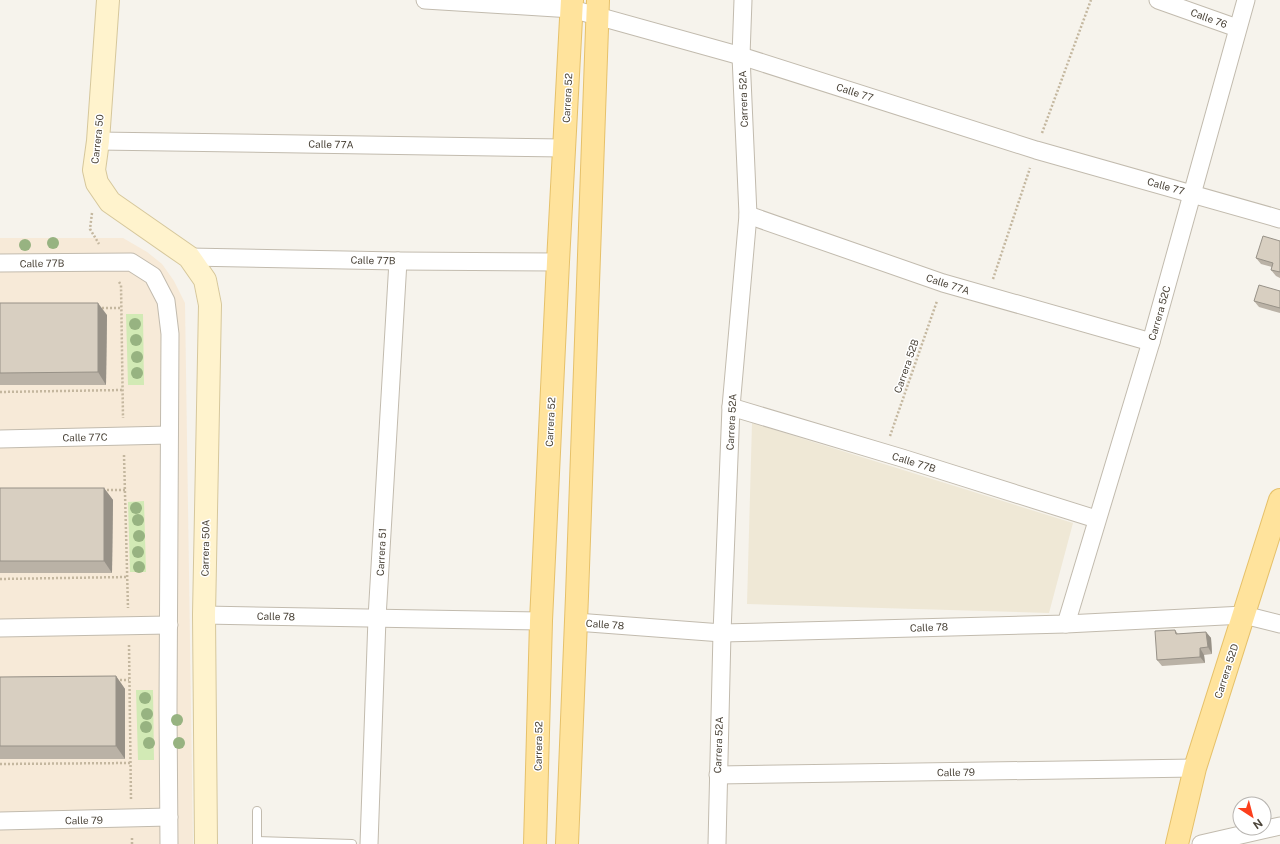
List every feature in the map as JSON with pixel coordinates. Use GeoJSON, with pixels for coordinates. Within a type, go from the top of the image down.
{"type":"FeatureCollection","features":[{"type":"Feature","properties":{"kind":"main road","name":"Carrera 52"},"geometry":{"type":"LineString","coordinates":[[535,844],[541,621],[572,5]]}},
{"type":"Feature","properties":{"kind":"main road"},"geometry":{"type":"LineString","coordinates":[[567,844],[597,8]]}},
{"type":"Feature","properties":{"kind":"main road","name":"Carrera 52D"},"geometry":{"type":"LineString","coordinates":[[1177,844],[1195,768],[1280,500]]}},
{"type":"Feature","properties":{"kind":"street","name":"Carrera 50"},"geometry":{"type":"LineString","coordinates":[[108,0],[98,141],[94,170],[97,183],[110,202],[189,257]]}},
{"type":"Feature","properties":{"kind":"street","name":"Calle 77"},"geometry":{"type":"LineString","coordinates":[[425,0],[572,5],[597,8],[741,56],[1028,147],[1280,219]]}},
{"type":"Feature","properties":{"kind":"street","name":"Carrera 52A"},"geometry":{"type":"LineString","coordinates":[[716,844],[722,633],[731,407],[748,214],[741,56],[743,0]]}},
{"type":"Feature","properties":{"kind":"street","name":"Calle 76"},"geometry":{"type":"LineString","coordinates":[[1158,0],[1237,28]]}},
{"type":"Feature","properties":{"kind":"street","name":"Carrera 52C"},"geometry":{"type":"LineString","coordinates":[[1066,624],[1096,519],[1151,342],[1246,0]]}},
{"type":"Feature","properties":{"kind":"street","name":"Calle 77A"},"geometry":{"type":"LineString","coordinates":[[98,141],[564,148]]}},
{"type":"Feature","properties":{"kind":"street","name":"Calle 77A"},"geometry":{"type":"LineString","coordinates":[[748,214],[943,283],[1151,342]]}},
{"type":"Feature","properties":{"kind":"street","name":"Calle 77B"},"geometry":{"type":"LineString","coordinates":[[189,257],[558,262]]}},
{"type":"Feature","properties":{"kind":"street","name":"Carrera 50A"},"geometry":{"type":"LineString","coordinates":[[189,257],[205,280],[210,305],[204,614],[206,844]]}},
{"type":"Feature","properties":{"kind":"street","name":"Carrera 51"},"geometry":{"type":"LineString","coordinates":[[369,844],[377,618],[398,261]]}},
{"type":"Feature","properties":{"kind":"street","name":"Calle 77B"},"geometry":{"type":"LineString","coordinates":[[0,264],[131,262],[153,276],[166,301],[170,334],[169,435]]}},
{"type":"Feature","properties":{"kind":"street","name":"Calle 77B"},"geometry":{"type":"LineString","coordinates":[[731,407],[1096,519]]}},
{"type":"Feature","properties":{"kind":"street","name":"Calle 77C"},"geometry":{"type":"LineString","coordinates":[[0,439],[169,435]]}},
{"type":"Feature","properties":{"kind":"street"},"geometry":{"type":"LineString","coordinates":[[169,435],[169,844]]}},
{"type":"Feature","properties":{"kind":"street","name":"Calle 78"},"geometry":{"type":"LineString","coordinates":[[204,614],[541,621]]}},
{"type":"Feature","properties":{"kind":"street","name":"Calle 78"},"geometry":{"type":"LineString","coordinates":[[576,622],[722,633],[1066,624],[1244,615],[1280,624]]}},
{"type":"Feature","properties":{"kind":"street"},"geometry":{"type":"LineString","coordinates":[[0,628],[168,625]]}},
{"type":"Feature","properties":{"kind":"street","name":"Calle 79"},"geometry":{"type":"LineString","coordinates":[[718,775],[1195,768]]}},
{"type":"Feature","properties":{"kind":"street","name":"Calle 79"},"geometry":{"type":"LineString","coordinates":[[0,821],[169,817]]}},
{"type":"Feature","properties":{"kind":"street"},"geometry":{"type":"LineString","coordinates":[[1201,844],[1280,826]]}},
{"type":"Feature","properties":{"kind":"lane"},"geometry":{"type":"LineString","coordinates":[[257,811],[257,842],[352,844]]}},
{"type":"Feature","properties":{"kind":"path"},"geometry":{"type":"LineString","coordinates":[[97,183],[90,229],[121,284],[132,844]]}},
{"type":"Feature","properties":{"kind":"path","name":"Carrera 52B"},"geometry":{"type":"LineString","coordinates":[[884,454],[943,283]]}},
{"type":"Feature","properties":{"kind":"path"},"geometry":{"type":"LineString","coordinates":[[91,308],[122,308]]}},
{"type":"Feature","properties":{"kind":"path"},"geometry":{"type":"LineString","coordinates":[[0,392],[123,390]]}},
{"type":"Feature","properties":{"kind":"path"},"geometry":{"type":"LineString","coordinates":[[102,490],[125,490]]}},
{"type":"Feature","properties":{"kind":"path"},"geometry":{"type":"LineString","coordinates":[[0,579],[127,577]]}},
{"type":"Feature","properties":{"kind":"path"},"geometry":{"type":"LineString","coordinates":[[114,680],[129,680]]}},
{"type":"Feature","properties":{"kind":"path"},"geometry":{"type":"LineString","coordinates":[[0,764],[131,763]]}},
{"type":"Feature","properties":{"kind":"shaded area"},"geometry":{"type":"Polygon","coordinates":[[[0,238],[123,238],[147,252],[162,264],[174,281],[185,303],[193,844],[0,844],[0,238]]]}},
{"type":"Feature","properties":{"kind":"shaded area"},"geometry":{"type":"Polygon","coordinates":[[[752,423],[1073,523],[1049,613],[747,604],[752,423]]]}},
{"type":"Feature","properties":{"kind":"green space"},"geometry":{"type":"Polygon","coordinates":[[[126,314],[143,314],[144,385],[128,385],[126,314]]]}},
{"type":"Feature","properties":{"kind":"green space"},"geometry":{"type":"Polygon","coordinates":[[[144,501],[146,572],[130,572],[128,502],[144,501]]]}},
{"type":"Feature","properties":{"kind":"green space"},"geometry":{"type":"Polygon","coordinates":[[[136,690],[153,690],[154,760],[138,760],[136,690]]]}},
{"type":"Feature","properties":{"kind":"building"},"geometry":{"type":"Polygon","coordinates":[[[1263,236],[1280,241],[1280,272],[1271,270],[1273,263],[1256,258],[1263,236]]]}},
{"type":"Feature","properties":{"kind":"building"},"geometry":{"type":"Polygon","coordinates":[[[1259,285],[1280,291],[1280,308],[1254,301],[1259,285]]]}},
{"type":"Feature","properties":{"kind":"building"},"geometry":{"type":"Polygon","coordinates":[[[0,303],[98,303],[98,372],[0,373],[0,303]]]}},
{"type":"Feature","properties":{"kind":"building"},"geometry":{"type":"Polygon","coordinates":[[[0,488],[104,488],[104,561],[0,561],[0,488]]]}},
{"type":"Feature","properties":{"kind":"building"},"geometry":{"type":"Polygon","coordinates":[[[1175,630],[1176,634],[1206,632],[1208,647],[1200,648],[1200,657],[1157,660],[1155,631],[1175,630]]]}},
{"type":"Feature","properties":{"kind":"building"},"geometry":{"type":"Polygon","coordinates":[[[116,676],[116,746],[0,746],[0,677],[116,676]]]}}]}
